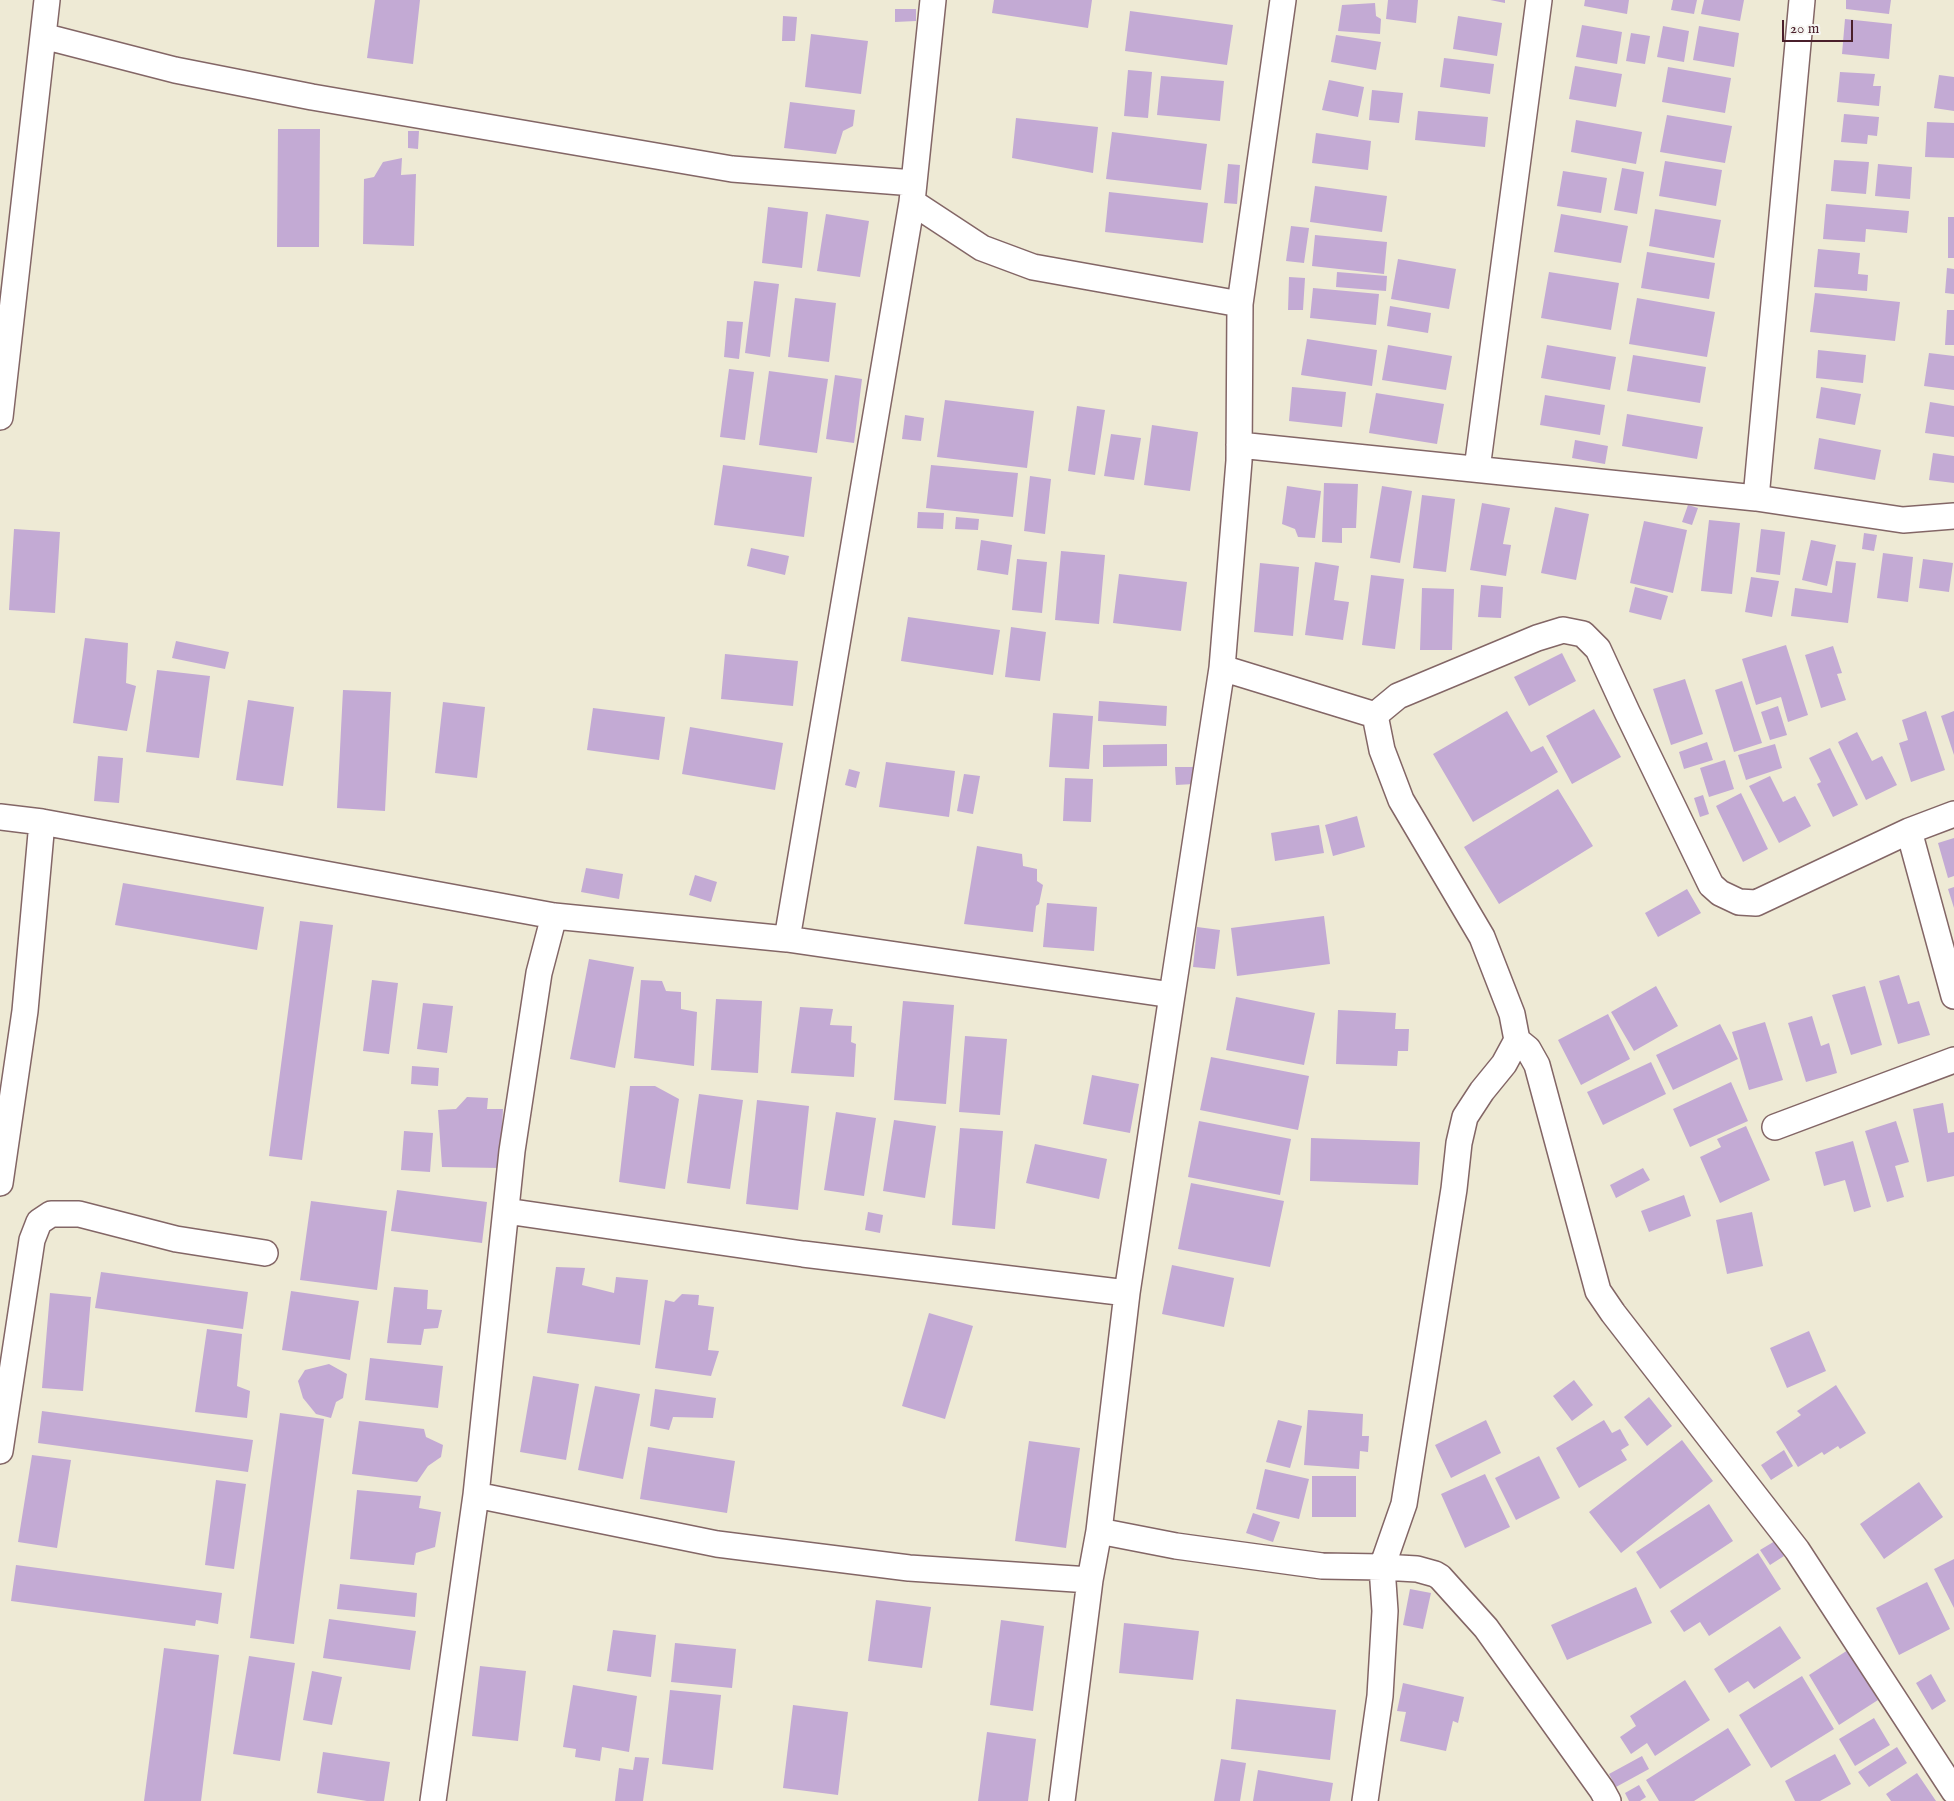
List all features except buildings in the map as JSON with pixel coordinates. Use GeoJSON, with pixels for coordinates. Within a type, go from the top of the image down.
{"type":"FeatureCollection","features":[{"type":"Feature","properties":{"kind":"street"},"geometry":{"type":"LineString","coordinates":[[0,417],[48,0]]}},
{"type":"Feature","properties":{"kind":"street"},"geometry":{"type":"LineString","coordinates":[[787,939],[913,193],[933,0]]}},
{"type":"Feature","properties":{"kind":"street"},"geometry":{"type":"LineString","coordinates":[[1062,1801],[1090,1580],[1099,1531],[1127,1293],[1222,668],[1239,445],[1240,304],[1283,0]]}},
{"type":"Feature","properties":{"kind":"street"},"geometry":{"type":"LineString","coordinates":[[1477,469],[1539,0]]}},
{"type":"Feature","properties":{"kind":"street"},"geometry":{"type":"LineString","coordinates":[[1756,498],[1802,0]]}},
{"type":"Feature","properties":{"kind":"street"},"geometry":{"type":"LineString","coordinates":[[43,36],[175,70],[292,93],[732,169],[913,193],[982,248],[1033,267],[1240,304]]}},
{"type":"Feature","properties":{"kind":"street"},"geometry":{"type":"LineString","coordinates":[[1239,445],[1756,498],[1902,520],[1954,516]]}},
{"type":"Feature","properties":{"kind":"street"},"geometry":{"type":"LineString","coordinates":[[1375,714],[1398,696],[1537,638],[1563,630],[1583,634],[1598,649],[1712,885],[1720,893],[1739,902],[1756,903],[1908,831],[1954,814]]}},
{"type":"Feature","properties":{"kind":"street"},"geometry":{"type":"LineString","coordinates":[[1222,668],[1375,714]]}},
{"type":"Feature","properties":{"kind":"street"},"geometry":{"type":"LineString","coordinates":[[1365,1801],[1380,1696],[1385,1611],[1382,1566],[1404,1504],[1454,1189],[1459,1143],[1466,1117],[1482,1091],[1504,1064],[1517,1040],[1512,1014],[1482,937],[1402,800],[1382,750],[1375,714]]}},
{"type":"Feature","properties":{"kind":"street"},"geometry":{"type":"LineString","coordinates":[[0,817],[42,822],[554,916],[787,939],[1172,995]]}},
{"type":"Feature","properties":{"kind":"street"},"geometry":{"type":"LineString","coordinates":[[0,1183],[25,1010],[42,822]]}},
{"type":"Feature","properties":{"kind":"street"},"geometry":{"type":"LineString","coordinates":[[1908,831],[1954,996]]}},
{"type":"Feature","properties":{"kind":"street"},"geometry":{"type":"LineString","coordinates":[[432,1801],[476,1495],[512,1151],[537,982],[554,916]]}},
{"type":"Feature","properties":{"kind":"street"},"geometry":{"type":"LineString","coordinates":[[1517,1040],[1528,1049],[1537,1065],[1598,1291],[1796,1550],[1954,1791]]}},
{"type":"Feature","properties":{"kind":"street"},"geometry":{"type":"LineString","coordinates":[[1775,1127],[1954,1060]]}},
{"type":"Feature","properties":{"kind":"street"},"geometry":{"type":"LineString","coordinates":[[506,1211],[804,1254],[1127,1293]]}},
{"type":"Feature","properties":{"kind":"street"},"geometry":{"type":"LineString","coordinates":[[0,1451],[32,1240],[39,1222],[50,1214],[79,1214],[176,1239],[264,1253]]}},
{"type":"Feature","properties":{"kind":"street"},"geometry":{"type":"LineString","coordinates":[[476,1495],[718,1544],[909,1568],[1090,1580]]}},
{"type":"Feature","properties":{"kind":"street"},"geometry":{"type":"LineString","coordinates":[[1099,1531],[1176,1546],[1322,1566],[1382,1566],[1417,1569],[1440,1577],[1486,1628],[1608,1801]]}}]}
